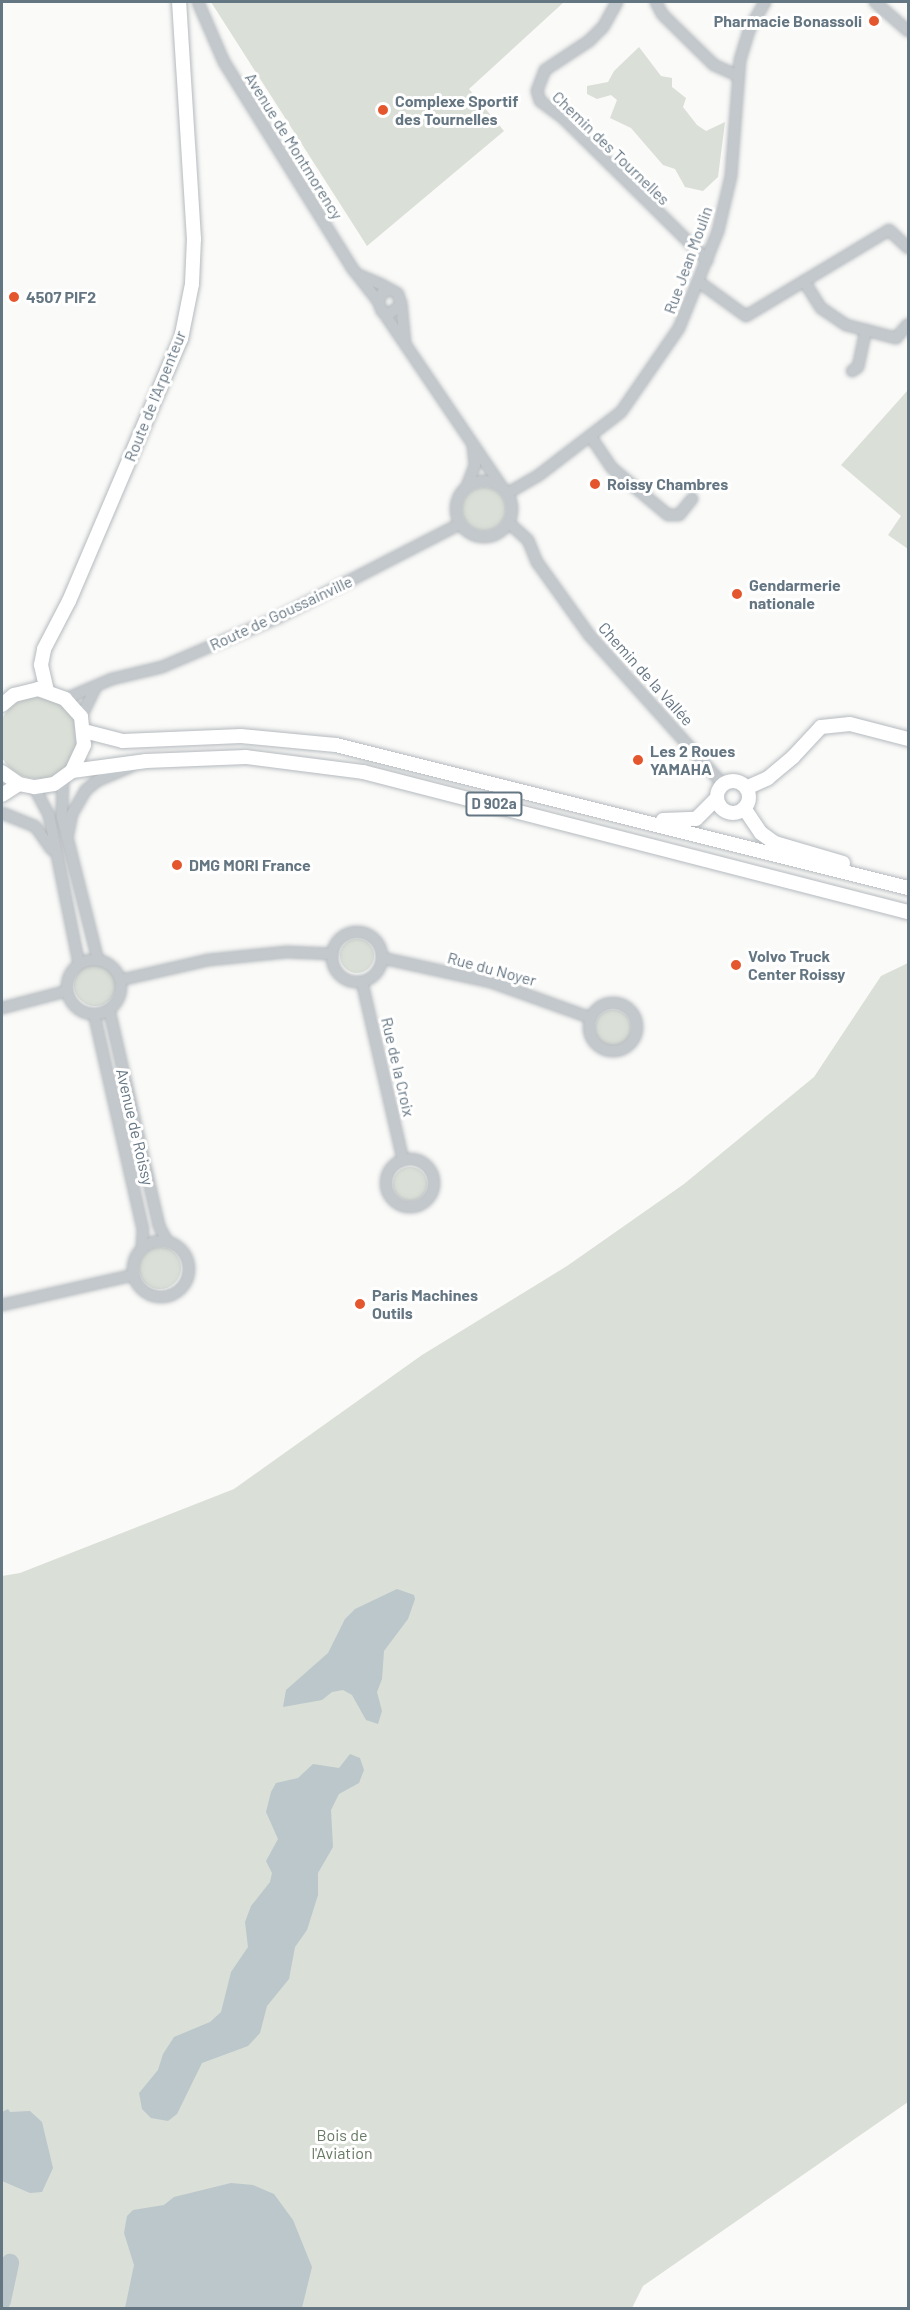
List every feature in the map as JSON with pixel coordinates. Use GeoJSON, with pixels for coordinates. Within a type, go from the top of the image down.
{"type":"FeatureCollection","features":[{"type":"Feature","properties":{"kind":"main road","name":"Route de l'Arpenteur"},"geometry":{"type":"LineString","coordinates":[[26,691],[41,664],[44,649],[69,601],[181,339],[192,284],[194,240],[179,2]]}},
{"type":"Feature","properties":{"kind":"main road"},"geometry":{"type":"LineString","coordinates":[[41,664],[47,691]]}},
{"type":"Feature","properties":{"kind":"main road"},"geometry":{"type":"LineString","coordinates":[[2,705],[26,691],[47,691],[65,699],[82,724],[84,745],[67,775],[34,787],[19,784],[2,772]]}},
{"type":"Feature","properties":{"kind":"main road","name":"D 902a"},"geometry":{"type":"LineString","coordinates":[[82,724],[123,741],[241,736],[336,745],[604,810],[909,888]]}},
{"type":"Feature","properties":{"kind":"main road"},"geometry":{"type":"LineString","coordinates":[[747,788],[768,778],[794,757],[821,727],[850,724],[909,739]]}},
{"type":"Feature","properties":{"kind":"main road","name":"D 902a"},"geometry":{"type":"LineString","coordinates":[[67,775],[146,761],[246,757],[363,772],[909,912]]}},
{"type":"Feature","properties":{"kind":"main road"},"geometry":{"type":"LineString","coordinates":[[604,810],[676,822],[696,819],[717,798],[723,784],[733,780],[747,788],[749,799],[744,808],[730,813],[720,807],[717,798]]}},
{"type":"Feature","properties":{"kind":"main road"},"geometry":{"type":"LineString","coordinates":[[2,795],[19,784]]}},
{"type":"Feature","properties":{"kind":"main road"},"geometry":{"type":"LineString","coordinates":[[744,808],[760,833],[775,843],[843,863],[892,884]]}},
{"type":"Feature","properties":{"kind":"street","name":"Avenue de Montmorency"},"geometry":{"type":"LineString","coordinates":[[200,2],[209,30],[224,62],[358,274],[378,301]]}},
{"type":"Feature","properties":{"kind":"street","name":"Chemin des Tournelles"},"geometry":{"type":"LineString","coordinates":[[618,2],[603,27],[589,42],[545,70],[537,91],[540,101],[562,117],[707,260]]}},
{"type":"Feature","properties":{"kind":"street"},"geometry":{"type":"LineString","coordinates":[[656,2],[662,14],[714,65],[739,76]]}},
{"type":"Feature","properties":{"kind":"street","name":"Rue Jean Moulin"},"geometry":{"type":"LineString","coordinates":[[504,490],[522,487],[591,437],[626,407],[680,328],[707,260],[731,176],[739,76],[744,44],[765,2]]}},
{"type":"Feature","properties":{"kind":"street"},"geometry":{"type":"LineString","coordinates":[[875,2],[909,31]]}},
{"type":"Feature","properties":{"kind":"street"},"geometry":{"type":"LineString","coordinates":[[699,282],[746,316],[889,230],[909,248]]}},
{"type":"Feature","properties":{"kind":"street"},"geometry":{"type":"LineString","coordinates":[[358,274],[398,294],[401,302],[405,347]]}},
{"type":"Feature","properties":{"kind":"street"},"geometry":{"type":"LineString","coordinates":[[804,281],[821,308],[846,325],[896,338],[909,324]]}},
{"type":"Feature","properties":{"kind":"street"},"geometry":{"type":"LineString","coordinates":[[391,290],[383,292],[378,301],[384,313],[504,490],[512,508],[508,524],[494,536],[484,537],[466,531],[460,524],[456,505],[467,487],[475,465],[472,443]]}},
{"type":"Feature","properties":{"kind":"street"},"geometry":{"type":"LineString","coordinates":[[384,313],[397,312],[401,302]]}},
{"type":"Feature","properties":{"kind":"street"},"geometry":{"type":"LineString","coordinates":[[852,371],[858,367],[866,330]]}},
{"type":"Feature","properties":{"kind":"street"},"geometry":{"type":"LineString","coordinates":[[591,437],[612,468],[668,515],[679,515],[692,499]]}},
{"type":"Feature","properties":{"kind":"street"},"geometry":{"type":"LineString","coordinates":[[467,487],[483,481],[504,490]]}},
{"type":"Feature","properties":{"kind":"street","name":"Route de Goussainville"},"geometry":{"type":"LineString","coordinates":[[65,699],[96,686],[162,667],[277,618],[460,524]]}},
{"type":"Feature","properties":{"kind":"street","name":"Chemin de la Vallée"},"geometry":{"type":"LineString","coordinates":[[508,524],[528,540],[537,562],[590,636],[723,784]]}},
{"type":"Feature","properties":{"kind":"street"},"geometry":{"type":"LineString","coordinates":[[82,724],[96,686]]}},
{"type":"Feature","properties":{"kind":"street"},"geometry":{"type":"LineString","coordinates":[[68,834],[72,814],[86,790],[97,781],[146,761]]}},
{"type":"Feature","properties":{"kind":"street"},"geometry":{"type":"LineString","coordinates":[[67,775],[60,799],[98,960]]}},
{"type":"Feature","properties":{"kind":"street"},"geometry":{"type":"LineString","coordinates":[[34,787],[49,815],[79,964]]}},
{"type":"Feature","properties":{"kind":"street"},"geometry":{"type":"LineString","coordinates":[[2,813],[35,826],[49,840],[61,872]]}},
{"type":"Feature","properties":{"kind":"street"},"geometry":{"type":"LineString","coordinates":[[360,932],[374,938],[382,958],[376,974],[362,982],[340,975],[333,954],[345,935],[360,932]]}},
{"type":"Feature","properties":{"kind":"street"},"geometry":{"type":"LineString","coordinates":[[121,980],[208,960],[287,952],[333,954]]}},
{"type":"Feature","properties":{"kind":"street","name":"Rue du Noyer"},"geometry":{"type":"LineString","coordinates":[[382,958],[499,984],[591,1018]]}},
{"type":"Feature","properties":{"kind":"street"},"geometry":{"type":"LineString","coordinates":[[98,960],[112,966],[121,980],[120,996],[109,1010],[94,1014],[80,1010],[67,991],[69,976],[79,964],[98,960]]}},
{"type":"Feature","properties":{"kind":"street","name":"Rue de la Croix"},"geometry":{"type":"LineString","coordinates":[[362,982],[403,1160]]}},
{"type":"Feature","properties":{"kind":"street"},"geometry":{"type":"LineString","coordinates":[[2,1008],[67,991]]}},
{"type":"Feature","properties":{"kind":"street"},"geometry":{"type":"LineString","coordinates":[[623,1005],[638,1023],[635,1038],[624,1049],[601,1048],[590,1035],[591,1018],[600,1006],[623,1005]]}},
{"type":"Feature","properties":{"kind":"street","name":"Avenue de Roissy"},"geometry":{"type":"LineString","coordinates":[[109,1010],[159,1226],[166,1241]]}},
{"type":"Feature","properties":{"kind":"street","name":"Avenue de Roissy"},"geometry":{"type":"LineString","coordinates":[[94,1014],[143,1229],[142,1248]]}},
{"type":"Feature","properties":{"kind":"street"},"geometry":{"type":"LineString","coordinates":[[403,1160],[418,1160],[433,1177],[430,1196],[415,1207],[397,1204],[387,1191],[390,1169],[403,1160]]}},
{"type":"Feature","properties":{"kind":"street"},"geometry":{"type":"LineString","coordinates":[[166,1241],[182,1250],[187,1258],[188,1277],[178,1291],[154,1296],[141,1288],[134,1275],[133,1265],[142,1248],[166,1241]]}},
{"type":"Feature","properties":{"kind":"street"},"geometry":{"type":"LineString","coordinates":[[2,1305],[134,1275]]}},
{"type":"Feature","properties":{"kind":"green space","name":"Complexe Sportif des Tournelles"},"geometry":{"type":"Polygon","coordinates":[[[211,2],[564,2],[469,89],[504,131],[367,246],[211,2]]]}},
{"type":"Feature","properties":{"kind":"green space"},"geometry":{"type":"Polygon","coordinates":[[[639,47],[661,76],[672,78],[672,87],[686,98],[683,107],[697,125],[706,131],[725,122],[718,177],[703,191],[685,187],[675,169],[663,165],[631,128],[610,118],[617,100],[611,95],[597,99],[587,94],[587,86],[608,82],[614,71],[639,47]]]}},
{"type":"Feature","properties":{"kind":"green space"},"geometry":{"type":"Polygon","coordinates":[[[908,390],[908,549],[888,535],[901,516],[841,465],[908,390]]]}},
{"type":"Feature","properties":{"kind":"green space"},"geometry":{"type":"Polygon","coordinates":[[[484,487],[499,494],[506,509],[499,524],[484,531],[469,524],[462,509],[469,494],[484,487]]]}},
{"type":"Feature","properties":{"kind":"green space"},"geometry":{"type":"Polygon","coordinates":[[[38,697],[54,700],[67,709],[76,722],[79,738],[76,754],[67,767],[54,776],[38,779],[22,776],[9,767],[0,754],[-3,738],[0,722],[9,709],[22,700],[38,697]]]}},
{"type":"Feature","properties":{"kind":"green space"},"geometry":{"type":"Polygon","coordinates":[[[357,939],[369,944],[374,956],[369,968],[357,973],[345,968],[340,956],[345,944],[357,939]]]}},
{"type":"Feature","properties":{"kind":"green space","name":"Bois de l'Aviation"},"geometry":{"type":"Polygon","coordinates":[[[908,963],[908,2102],[643,2286],[632,2308],[2,2308],[2,1576],[20,1573],[234,1489],[422,1355],[567,1266],[684,1184],[814,1077],[881,976],[908,963]]]}},
{"type":"Feature","properties":{"kind":"green space"},"geometry":{"type":"Polygon","coordinates":[[[95,964],[110,970],[116,985],[110,1000],[95,1006],[80,1000],[74,985],[80,970],[95,964]]]}},
{"type":"Feature","properties":{"kind":"green space"},"geometry":{"type":"Polygon","coordinates":[[[613,1010],[625,1016],[631,1028],[625,1040],[613,1046],[601,1040],[595,1028],[601,1016],[613,1010]]]}},
{"type":"Feature","properties":{"kind":"green space"},"geometry":{"type":"Polygon","coordinates":[[[410,1167],[422,1172],[427,1184],[422,1196],[410,1201],[398,1196],[393,1184],[398,1172],[410,1167]]]}},
{"type":"Feature","properties":{"kind":"green space"},"geometry":{"type":"Polygon","coordinates":[[[160,1247],[175,1253],[181,1268],[175,1283],[160,1289],[145,1283],[139,1268],[145,1253],[160,1247]]]}},
{"type":"Feature","properties":{"kind":"shaded area"},"geometry":{"type":"Polygon","coordinates":[[[397,1589],[414,1595],[415,1599],[408,1619],[384,1651],[382,1679],[377,1692],[382,1711],[378,1724],[366,1720],[352,1695],[343,1690],[332,1692],[322,1700],[283,1707],[286,1690],[328,1653],[345,1619],[355,1609],[397,1589]]]}},
{"type":"Feature","properties":{"kind":"shaded area"},"geometry":{"type":"Polygon","coordinates":[[[350,1754],[360,1758],[364,1770],[359,1783],[339,1794],[331,1810],[333,1847],[318,1873],[318,1895],[307,1930],[295,1947],[289,1979],[267,2006],[260,2033],[248,2046],[202,2063],[177,2114],[168,2121],[151,2118],[142,2109],[139,2093],[158,2070],[163,2054],[174,2037],[210,2022],[221,2012],[231,1972],[248,1947],[245,1922],[251,1906],[270,1882],[272,1873],[266,1861],[278,1839],[266,1812],[271,1792],[276,1783],[298,1778],[313,1764],[339,1768],[350,1754]]]}},
{"type":"Feature","properties":{"kind":"shaded area"},"geometry":{"type":"Polygon","coordinates":[[[8,2109],[10,2112],[30,2111],[42,2122],[53,2168],[42,2192],[30,2193],[2,2181],[2,2112],[8,2109]]]}},
{"type":"Feature","properties":{"kind":"shaded area"},"geometry":{"type":"Polygon","coordinates":[[[231,2183],[253,2185],[274,2194],[293,2220],[312,2267],[302,2308],[125,2308],[134,2265],[124,2233],[127,2216],[133,2210],[164,2205],[174,2197],[231,2183]]]}},
{"type":"Feature","properties":{"kind":"waterway"},"geometry":{"type":"LineString","coordinates":[[2,2301],[10,2263]]}},
{"type":"Feature","properties":{"kind":"place","name":"Pharmacie Bonassoli"},"geometry":{"type":"Point","coordinates":[874,21]}},
{"type":"Feature","properties":{"kind":"place","name":"Complexe Sportif des Tournelles"},"geometry":{"type":"Point","coordinates":[383,110]}},
{"type":"Feature","properties":{"kind":"place","name":"4507 PIF2"},"geometry":{"type":"Point","coordinates":[14,297]}},
{"type":"Feature","properties":{"kind":"place","name":"Roissy Chambres"},"geometry":{"type":"Point","coordinates":[595,484]}},
{"type":"Feature","properties":{"kind":"place","name":"Gendarmerie nationale"},"geometry":{"type":"Point","coordinates":[737,594]}},
{"type":"Feature","properties":{"kind":"place","name":"Les 2 Roues YAMAHA"},"geometry":{"type":"Point","coordinates":[638,760]}},
{"type":"Feature","properties":{"kind":"place","name":"DMG MORI France"},"geometry":{"type":"Point","coordinates":[177,865]}},
{"type":"Feature","properties":{"kind":"place","name":"Volvo Truck Center Roissy"},"geometry":{"type":"Point","coordinates":[736,965]}},
{"type":"Feature","properties":{"kind":"place","name":"Paris Machines Outils"},"geometry":{"type":"Point","coordinates":[360,1304]}}]}
